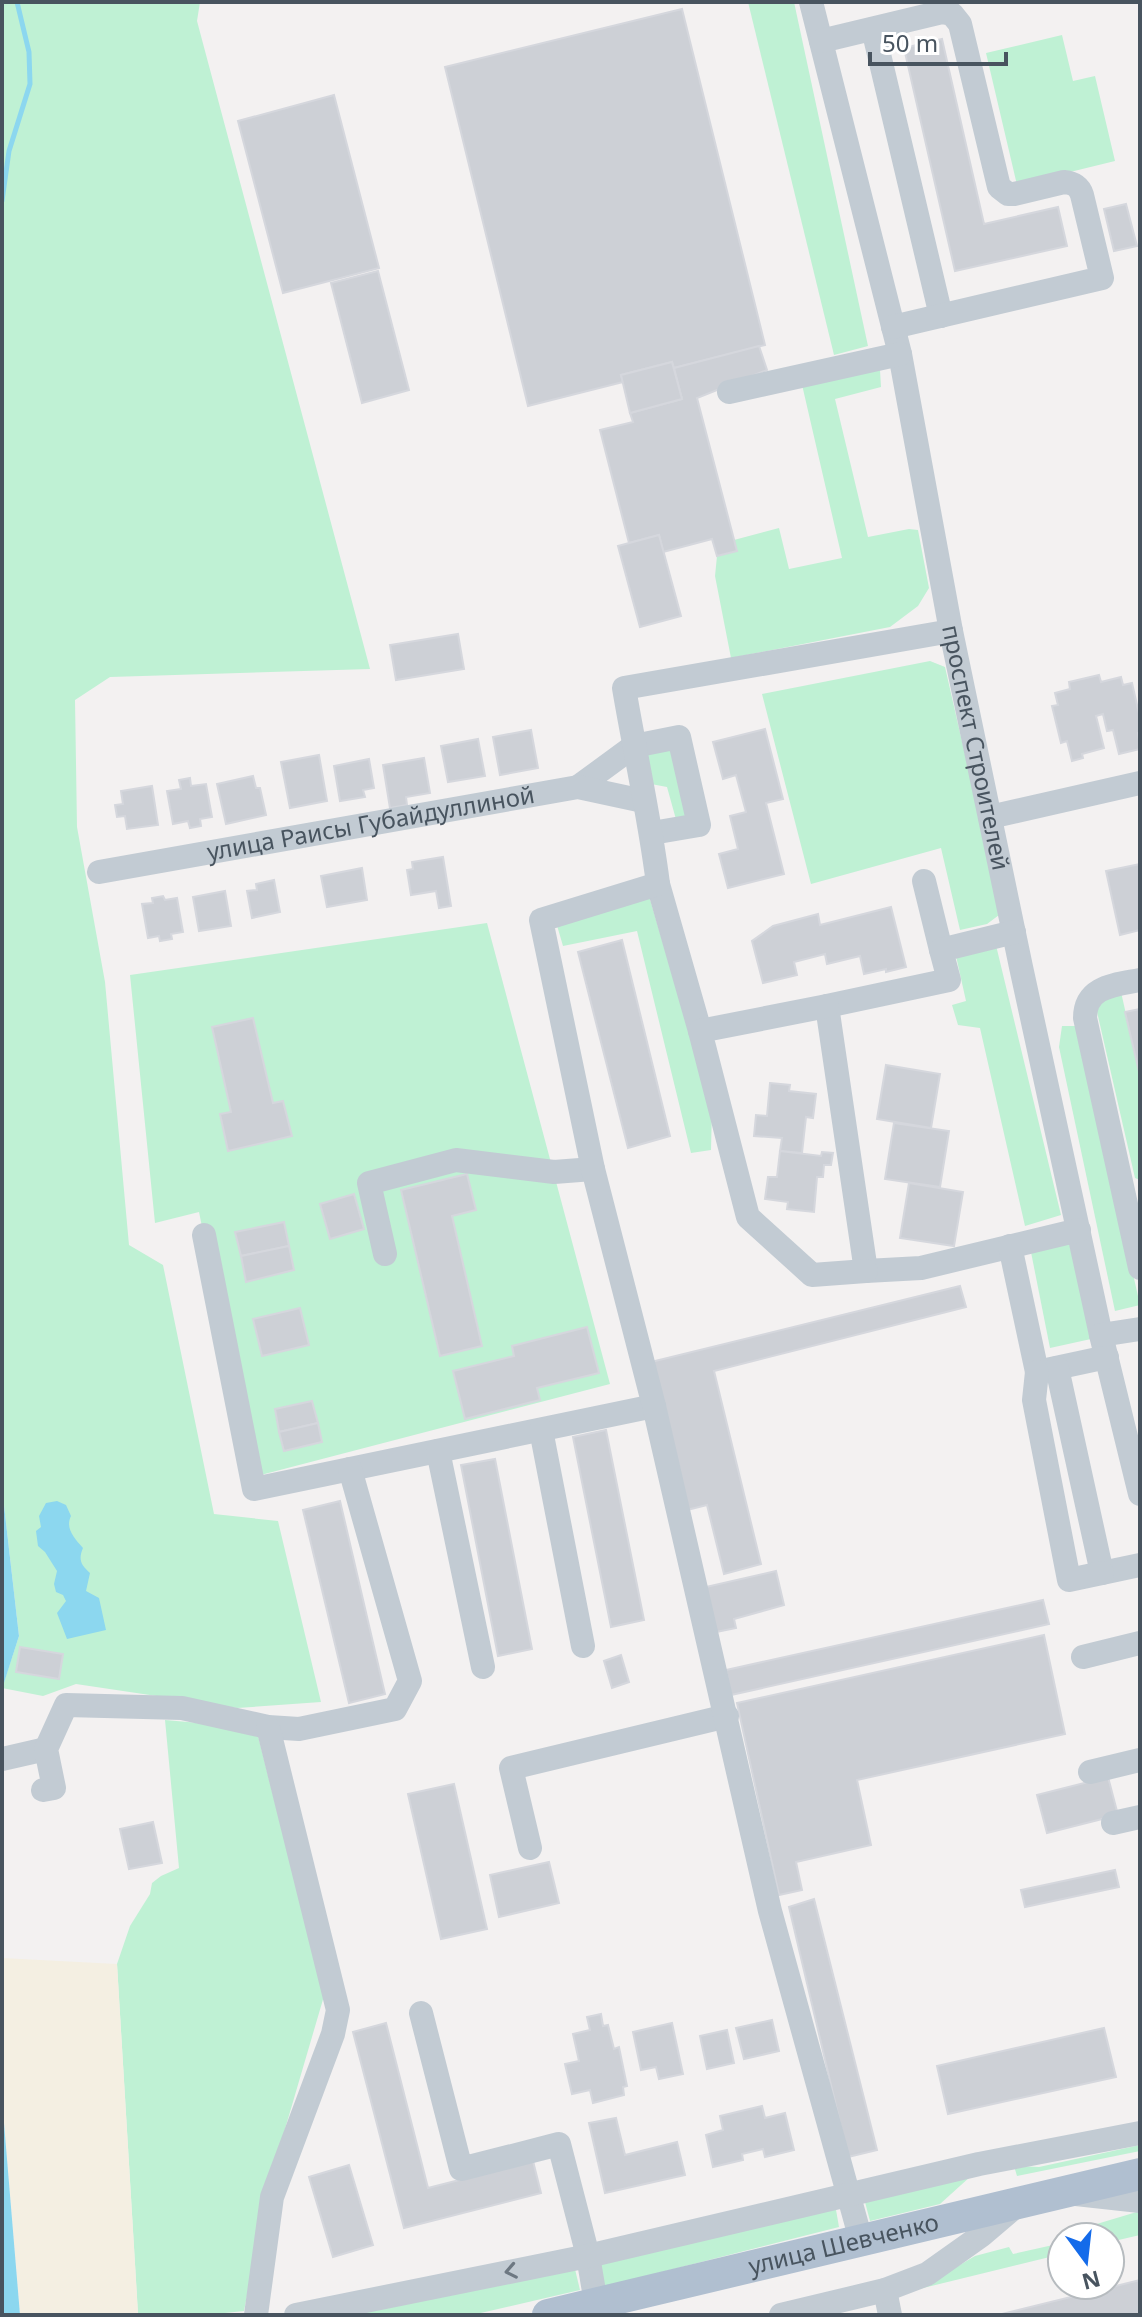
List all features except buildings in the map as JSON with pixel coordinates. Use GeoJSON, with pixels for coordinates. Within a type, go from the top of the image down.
{"type":"FeatureCollection","features":[{"type":"Feature","properties":{"kind":"main road","name":"улица Шевченко"},"geometry":{"type":"LineString","coordinates":[[548,2315],[1140,2174]]}},
{"type":"Feature","properties":{"kind":"street","name":"проспект Строителей"},"geometry":{"type":"LineString","coordinates":[[811,2],[900,354],[951,631],[1014,932],[1104,1346],[1140,1494]]}},
{"type":"Feature","properties":{"kind":"street"},"geometry":{"type":"LineString","coordinates":[[821,41],[942,12],[957,17],[999,187],[1008,194],[1014,194],[1064,182],[1072,183],[1080,189],[1089,223],[1102,278],[893,327]]}},
{"type":"Feature","properties":{"kind":"street"},"geometry":{"type":"LineString","coordinates":[[873,29],[941,316]]}},
{"type":"Feature","properties":{"kind":"street"},"geometry":{"type":"LineString","coordinates":[[729,392],[900,354]]}},
{"type":"Feature","properties":{"kind":"street"},"geometry":{"type":"LineString","coordinates":[[951,631],[624,688],[643,801],[652,833],[658,884],[748,1217],[812,1275],[921,1268],[1079,1230]]}},
{"type":"Feature","properties":{"kind":"street"},"geometry":{"type":"LineString","coordinates":[[578,787],[634,746],[679,737],[699,825],[652,833]]}},
{"type":"Feature","properties":{"kind":"street"},"geometry":{"type":"LineString","coordinates":[[990,817],[1140,783]]}},
{"type":"Feature","properties":{"kind":"street","name":"улица Раисы Губайдуллиной"},"geometry":{"type":"LineString","coordinates":[[99,872],[578,787],[643,801]]}},
{"type":"Feature","properties":{"kind":"street"},"geometry":{"type":"LineString","coordinates":[[700,1031],[949,980],[924,881]]}},
{"type":"Feature","properties":{"kind":"street"},"geometry":{"type":"LineString","coordinates":[[658,884],[541,920],[593,1169],[654,1406],[770,1911],[861,2240]]}},
{"type":"Feature","properties":{"kind":"street"},"geometry":{"type":"LineString","coordinates":[[941,950],[1014,932]]}},
{"type":"Feature","properties":{"kind":"street"},"geometry":{"type":"LineString","coordinates":[[1140,980],[1099,990],[1092,995],[1085,1010],[1140,1268]]}},
{"type":"Feature","properties":{"kind":"street"},"geometry":{"type":"LineString","coordinates":[[827,1006],[866,1271]]}},
{"type":"Feature","properties":{"kind":"street"},"geometry":{"type":"LineString","coordinates":[[385,1254],[369,1183],[456,1160],[554,1172],[593,1169]]}},
{"type":"Feature","properties":{"kind":"street"},"geometry":{"type":"LineString","coordinates":[[204,1235],[254,1489],[654,1406]]}},
{"type":"Feature","properties":{"kind":"street"},"geometry":{"type":"LineString","coordinates":[[1010,1246],[1102,1573]]}},
{"type":"Feature","properties":{"kind":"street"},"geometry":{"type":"LineString","coordinates":[[1140,1329],[1047,1370],[1034,1400],[1069,1580],[1140,1565]]}},
{"type":"Feature","properties":{"kind":"street"},"geometry":{"type":"LineString","coordinates":[[541,1430],[583,1646]]}},
{"type":"Feature","properties":{"kind":"street"},"geometry":{"type":"LineString","coordinates":[[438,1451],[483,1667]]}},
{"type":"Feature","properties":{"kind":"street"},"geometry":{"type":"LineString","coordinates":[[43,1790],[54,1788],[46,1749],[66,1705],[182,1708],[268,1727],[299,1729],[395,1709],[410,1681],[350,1469]]}},
{"type":"Feature","properties":{"kind":"street"},"geometry":{"type":"LineString","coordinates":[[1083,1657],[1140,1643]]}},
{"type":"Feature","properties":{"kind":"street"},"geometry":{"type":"LineString","coordinates":[[530,1848],[511,1768],[727,1716]]}},
{"type":"Feature","properties":{"kind":"street"},"geometry":{"type":"LineString","coordinates":[[256,2315],[272,2197],[333,2034],[338,2010],[268,1727]]}},
{"type":"Feature","properties":{"kind":"street"},"geometry":{"type":"LineString","coordinates":[[2,1759],[46,1749]]}},
{"type":"Feature","properties":{"kind":"street"},"geometry":{"type":"LineString","coordinates":[[1090,1772],[1140,1760]]}},
{"type":"Feature","properties":{"kind":"street"},"geometry":{"type":"LineString","coordinates":[[1113,1823],[1140,1817]]}},
{"type":"Feature","properties":{"kind":"street"},"geometry":{"type":"LineString","coordinates":[[421,2013],[461,2169],[559,2144],[588,2256],[596,2303]]}},
{"type":"Feature","properties":{"kind":"street"},"geometry":{"type":"LineString","coordinates":[[296,2315],[588,2256],[979,2164],[1140,2133]]}},
{"type":"Feature","properties":{"kind":"street"},"geometry":{"type":"LineString","coordinates":[[1066,2193],[1140,2201]]}},
{"type":"Feature","properties":{"kind":"street"},"geometry":{"type":"LineString","coordinates":[[781,2315],[885,2290],[927,2274],[982,2235],[1019,2203]]}},
{"type":"Feature","properties":{"kind":"street"},"geometry":{"type":"LineString","coordinates":[[885,2290],[890,2315]]}},
{"type":"Feature","properties":{"kind":"green space"},"geometry":{"type":"Polygon","coordinates":[[[2,2],[200,2],[197,21],[370,669],[110,677],[75,700],[77,827],[105,982],[129,1245],[163,1265],[214,1514],[278,1521],[321,1702],[237,1708],[76,1684],[43,1696],[2,1688],[19,1636],[2,1488],[2,2]]]}},
{"type":"Feature","properties":{"kind":"green space"},"geometry":{"type":"Polygon","coordinates":[[[748,2],[794,2],[868,346],[834,355],[748,2]]]}},
{"type":"Feature","properties":{"kind":"green space"},"geometry":{"type":"Polygon","coordinates":[[[1062,35],[1073,81],[1095,76],[1115,161],[1017,185],[986,53],[1062,35]]]}},
{"type":"Feature","properties":{"kind":"green space"},"geometry":{"type":"Polygon","coordinates":[[[880,370],[881,387],[835,399],[868,537],[918,530],[929,588],[918,606],[890,627],[731,658],[715,576],[717,556],[737,551],[734,540],[779,528],[789,569],[842,558],[800,376],[880,370]]]}},
{"type":"Feature","properties":{"kind":"green space"},"geometry":{"type":"Polygon","coordinates":[[[930,661],[945,667],[999,904],[999,915],[987,924],[960,930],[941,848],[811,884],[762,694],[930,661]]]}},
{"type":"Feature","properties":{"kind":"green space"},"geometry":{"type":"Polygon","coordinates":[[[670,744],[688,820],[677,823],[667,787],[651,784],[647,750],[670,744]]]}},
{"type":"Feature","properties":{"kind":"green space"},"geometry":{"type":"Polygon","coordinates":[[[649,896],[712,1108],[711,1150],[691,1153],[637,931],[563,946],[556,922],[649,896]]]}},
{"type":"Feature","properties":{"kind":"green space"},"geometry":{"type":"Polygon","coordinates":[[[487,923],[610,1384],[253,1477],[199,1212],[155,1223],[130,975],[487,923]]]}},
{"type":"Feature","properties":{"kind":"green space"},"geometry":{"type":"Polygon","coordinates":[[[994,937],[1061,1215],[1025,1226],[980,1028],[958,1025],[952,1005],[966,1001],[954,947],[994,937]]]}},
{"type":"Feature","properties":{"kind":"green space"},"geometry":{"type":"Polygon","coordinates":[[[1121,992],[1140,1076],[1140,1180],[1135,1178],[1095,1003],[1121,992]]]}},
{"type":"Feature","properties":{"kind":"green space"},"geometry":{"type":"Polygon","coordinates":[[[1062,1026],[1077,1026],[1140,1305],[1115,1311],[1059,1047],[1062,1026]]]}},
{"type":"Feature","properties":{"kind":"green space"},"geometry":{"type":"Polygon","coordinates":[[[1067,1233],[1091,1339],[1050,1348],[1029,1242],[1067,1233]]]}},
{"type":"Feature","properties":{"kind":"green space"},"geometry":{"type":"Polygon","coordinates":[[[165,1720],[256,1728],[324,1996],[268,2187],[244,2311],[206,2315],[138,2314],[117,1964],[130,1926],[150,1894],[152,1883],[179,1868],[165,1720]]]}},
{"type":"Feature","properties":{"kind":"green space"},"geometry":{"type":"Polygon","coordinates":[[[1140,2145],[1140,2151],[1017,2176],[1014,2166],[1039,2167],[1140,2145]]]}},
{"type":"Feature","properties":{"kind":"green space"},"geometry":{"type":"Polygon","coordinates":[[[971,2176],[940,2204],[870,2221],[865,2202],[971,2176]]]}},
{"type":"Feature","properties":{"kind":"green space"},"geometry":{"type":"Polygon","coordinates":[[[835,2204],[839,2227],[603,2287],[595,2261],[835,2204]]]}},
{"type":"Feature","properties":{"kind":"green space"},"geometry":{"type":"Polygon","coordinates":[[[1140,2211],[1140,2235],[1126,2238],[1126,2221],[1107,2221],[1140,2211]]]}},
{"type":"Feature","properties":{"kind":"green space"},"geometry":{"type":"Polygon","coordinates":[[[1009,2247],[1013,2254],[1046,2247],[1046,2258],[919,2289],[975,2256],[1009,2247]]]}},
{"type":"Feature","properties":{"kind":"green space"},"geometry":{"type":"Polygon","coordinates":[[[574,2265],[580,2290],[472,2315],[346,2315],[574,2265]]]}},
{"type":"Feature","properties":{"kind":"sand"},"geometry":{"type":"Polygon","coordinates":[[[2,1958],[117,1964],[138,2314],[20,2315],[2,2099],[2,1958]]]}},
{"type":"Feature","properties":{"kind":"water"},"geometry":{"type":"Polygon","coordinates":[[[2,1488],[19,1636],[2,1689],[2,1488]]]}},
{"type":"Feature","properties":{"kind":"water"},"geometry":{"type":"Polygon","coordinates":[[[57,1501],[66,1505],[71,1516],[70,1529],[83,1548],[81,1562],[90,1573],[86,1591],[99,1598],[106,1630],[67,1639],[57,1613],[66,1601],[63,1595],[56,1592],[57,1571],[38,1546],[36,1531],[41,1527],[39,1516],[46,1503],[57,1501]]]}},
{"type":"Feature","properties":{"kind":"water"},"geometry":{"type":"Polygon","coordinates":[[[2,2099],[20,2315],[2,2315],[2,2099]]]}},
{"type":"Feature","properties":{"kind":"waterway"},"geometry":{"type":"LineString","coordinates":[[2,201],[9,151],[30,84],[29,52],[17,2]]}}]}
